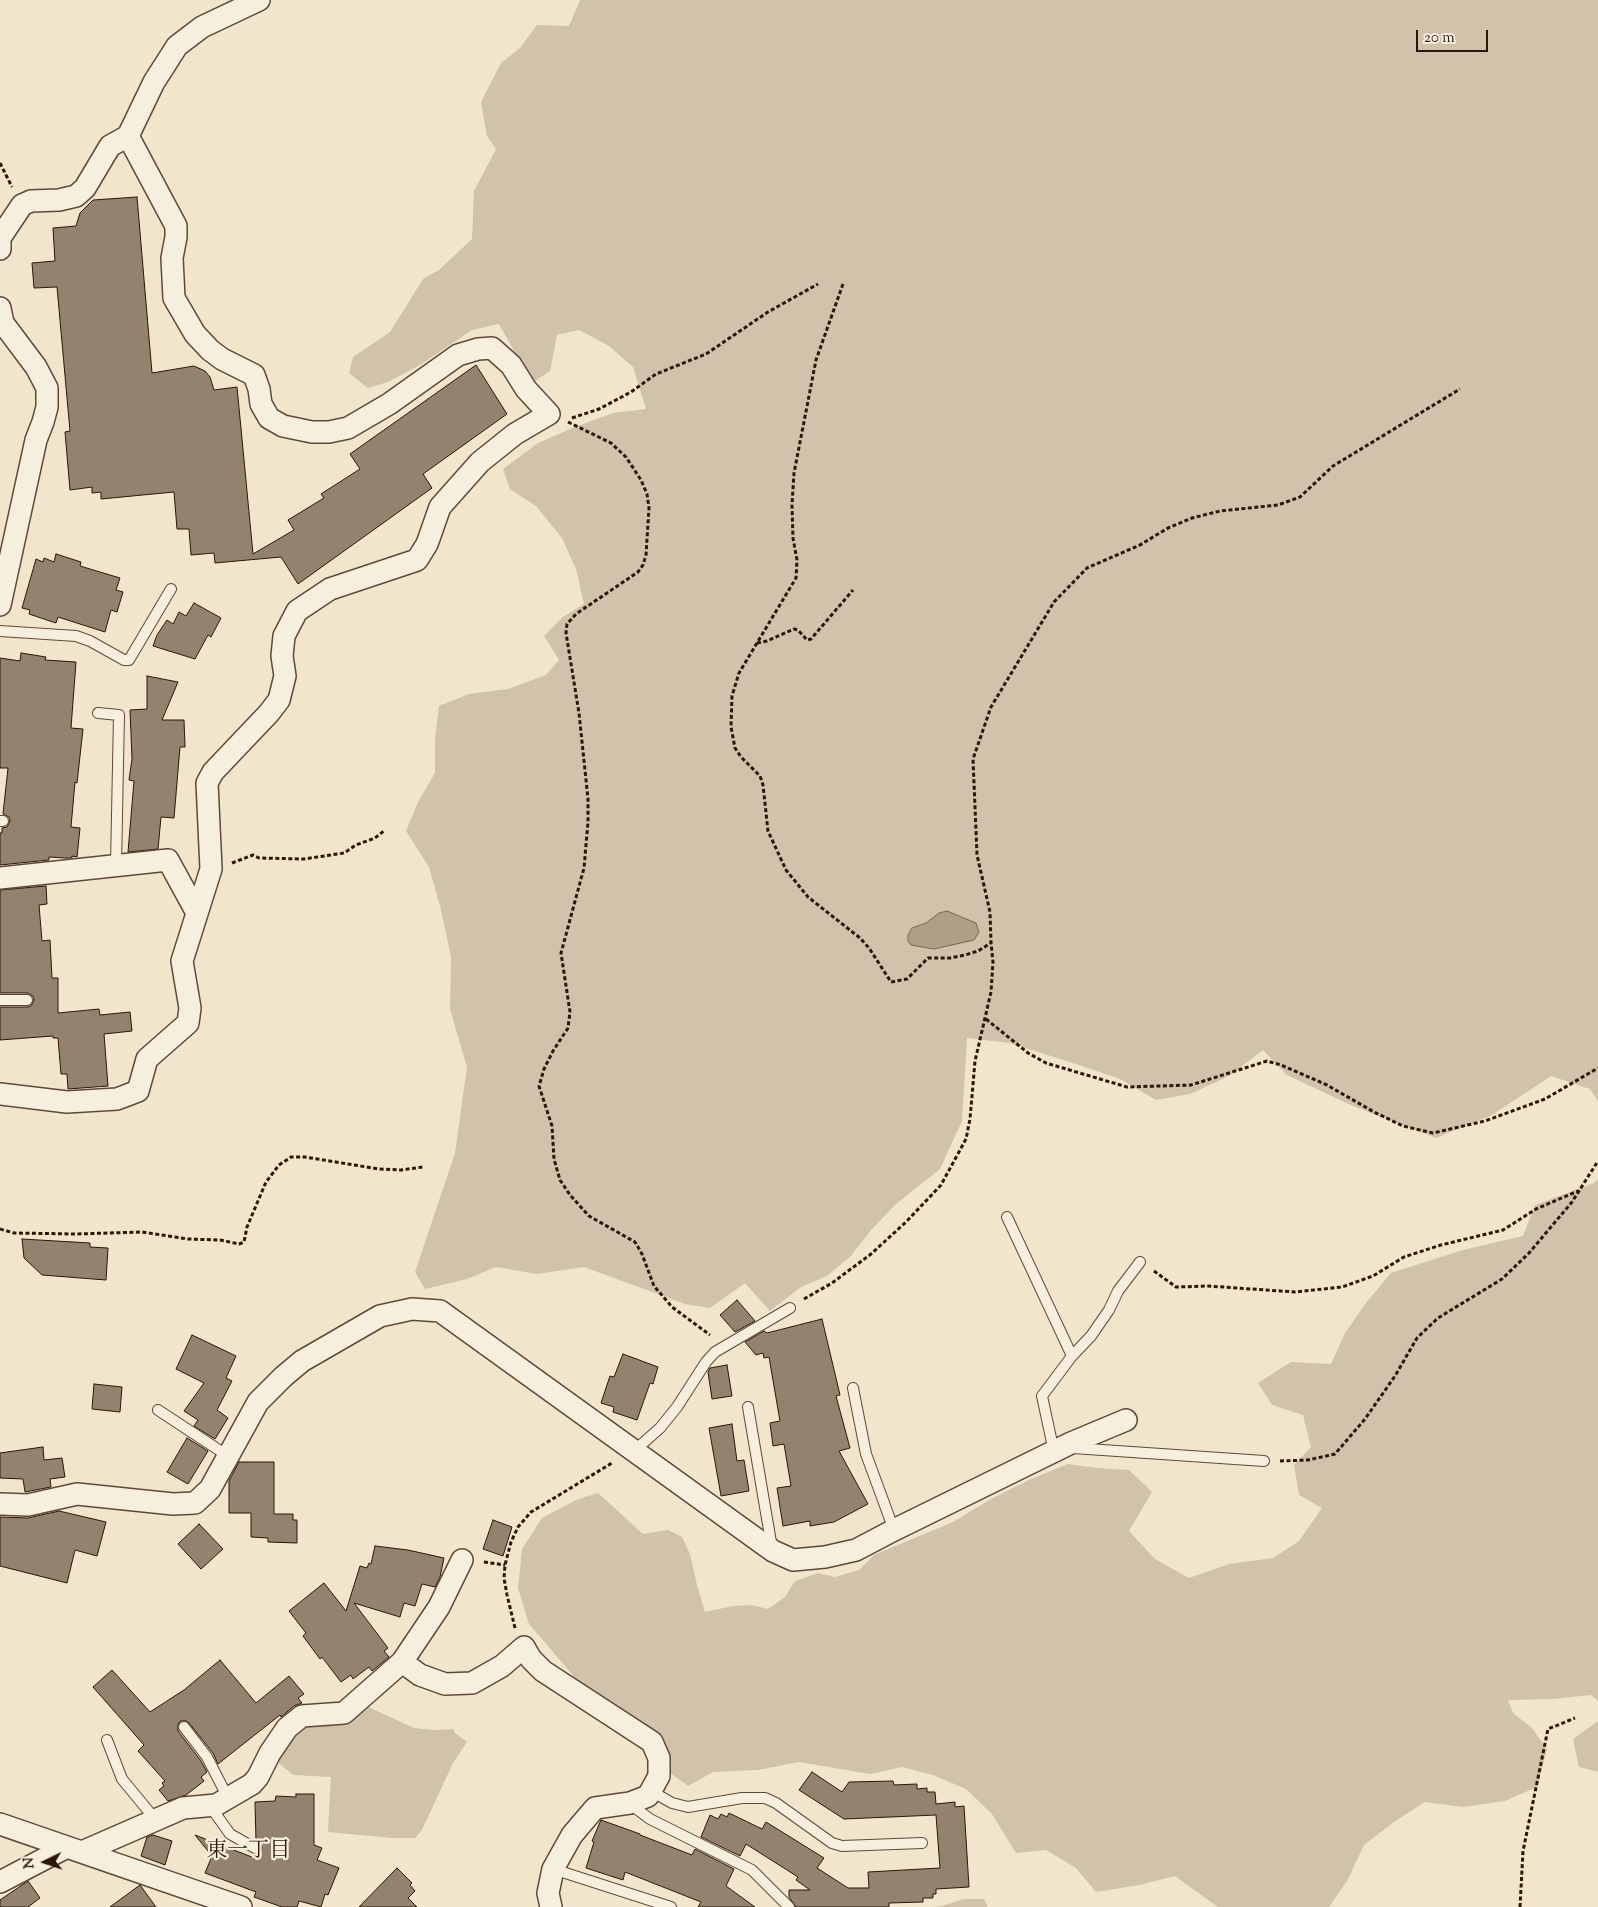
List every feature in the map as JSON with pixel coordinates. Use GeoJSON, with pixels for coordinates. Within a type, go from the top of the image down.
{"type":"FeatureCollection","features":[{"type":"Feature","properties":{"kind":"street"},"geometry":{"type":"LineString","coordinates":[[0,249],[0,237],[22,205],[32,201],[59,200],[76,196],[85,188],[110,146],[128,136],[154,82],[177,46],[202,27],[259,0]]}},
{"type":"Feature","properties":{"kind":"street"},"geometry":{"type":"LineString","coordinates":[[0,1094],[67,1102],[117,1099],[138,1091],[147,1059],[188,1024],[190,1008],[182,961],[211,869],[207,783],[213,772],[279,700],[285,676],[282,656],[284,636],[297,611],[330,589],[417,560],[427,544],[440,507],[480,462],[515,434],[549,414],[526,389],[511,365],[492,348],[478,349],[458,355],[389,404],[348,428],[329,432],[312,432],[283,426],[269,418],[261,404],[259,389],[254,375],[222,360],[210,350],[195,334],[174,298],[172,258],[176,226],[128,136]]}},
{"type":"Feature","properties":{"kind":"street"},"geometry":{"type":"LineString","coordinates":[[0,308],[3,323],[36,367],[47,388],[45,414],[36,440],[6,551],[0,605]]}},
{"type":"Feature","properties":{"kind":"street"},"geometry":{"type":"LineString","coordinates":[[0,878],[168,860],[197,913]]}},
{"type":"Feature","properties":{"kind":"street"},"geometry":{"type":"LineString","coordinates":[[0,1504],[28,1505],[78,1494],[174,1504],[195,1503],[210,1489],[258,1402],[283,1377],[302,1361],[380,1316],[412,1309],[440,1311],[773,1551],[793,1560],[825,1558],[856,1550],[1059,1450],[1126,1420]]}},
{"type":"Feature","properties":{"kind":"street"},"geometry":{"type":"LineString","coordinates":[[0,1882],[74,1849],[183,1808],[219,1802],[252,1784],[287,1728],[302,1716],[344,1713],[402,1662],[439,1607],[462,1560]]}},
{"type":"Feature","properties":{"kind":"street"},"geometry":{"type":"LineString","coordinates":[[402,1662],[420,1675],[445,1684],[472,1683],[502,1666],[524,1647],[531,1659],[543,1671],[652,1742],[660,1758],[659,1776],[648,1796],[630,1803],[595,1808],[572,1835],[553,1869],[548,1893],[551,1907]]}},
{"type":"Feature","properties":{"kind":"street"},"geometry":{"type":"LineString","coordinates":[[0,1824],[241,1907]]}},
{"type":"Feature","properties":{"kind":"lane"},"geometry":{"type":"LineString","coordinates":[[0,631],[76,636],[90,641],[124,660],[129,660],[171,590]]}},
{"type":"Feature","properties":{"kind":"lane"},"geometry":{"type":"LineString","coordinates":[[98,713],[119,715],[116,865]]}},
{"type":"Feature","properties":{"kind":"lane"},"geometry":{"type":"LineString","coordinates":[[0,1000],[27,1000]]}},
{"type":"Feature","properties":{"kind":"lane"},"geometry":{"type":"LineString","coordinates":[[1008,1217],[1072,1356]]}},
{"type":"Feature","properties":{"kind":"lane"},"geometry":{"type":"LineString","coordinates":[[1140,1262],[1118,1292],[1109,1310],[1091,1336],[1072,1356],[1042,1396],[1059,1450],[1264,1461]]}},
{"type":"Feature","properties":{"kind":"lane"},"geometry":{"type":"LineString","coordinates":[[634,1450],[660,1428],[677,1407],[706,1362],[719,1348],[790,1308]]}},
{"type":"Feature","properties":{"kind":"lane"},"geometry":{"type":"LineString","coordinates":[[853,1388],[866,1454],[894,1530]]}},
{"type":"Feature","properties":{"kind":"lane"},"geometry":{"type":"LineString","coordinates":[[748,1407],[773,1551]]}},
{"type":"Feature","properties":{"kind":"lane"},"geometry":{"type":"LineString","coordinates":[[158,1410],[228,1456]]}},
{"type":"Feature","properties":{"kind":"lane"},"geometry":{"type":"LineString","coordinates":[[184,1727],[207,1757],[230,1834],[255,1848]]}},
{"type":"Feature","properties":{"kind":"lane"},"geometry":{"type":"LineString","coordinates":[[107,1740],[122,1779],[155,1819]]}},
{"type":"Feature","properties":{"kind":"lane"},"geometry":{"type":"LineString","coordinates":[[651,1791],[672,1803],[688,1807],[742,1798],[765,1798],[832,1844],[842,1846],[922,1843]]}},
{"type":"Feature","properties":{"kind":"lane"},"geometry":{"type":"LineString","coordinates":[[630,1803],[650,1819],[752,1870],[789,1907]]}},
{"type":"Feature","properties":{"kind":"lane"},"geometry":{"type":"LineString","coordinates":[[553,1869],[671,1907]]}},
{"type":"Feature","properties":{"kind":"path"},"geometry":{"type":"LineString","coordinates":[[719,1348],[714,1338],[672,1307],[654,1286],[642,1254],[635,1242],[589,1216],[570,1195],[560,1180],[554,1159],[552,1126],[539,1086],[547,1063],[568,1028],[570,1012],[561,953],[584,868],[588,822],[588,798],[580,723],[566,633],[567,624],[576,614],[638,572],[646,555],[649,508],[647,494],[641,480],[626,456],[611,444],[566,420],[599,410],[631,392],[656,374],[706,354],[768,312],[818,284]]}},
{"type":"Feature","properties":{"kind":"path"},"geometry":{"type":"LineString","coordinates":[[843,284],[816,360],[794,473],[792,505],[793,538],[797,560],[796,578],[739,673],[732,696],[731,727],[736,748],[741,757],[760,776],[763,785],[768,832],[786,870],[808,897],[864,943],[891,982],[907,978],[928,958],[950,958],[978,952],[991,943]]}},
{"type":"Feature","properties":{"kind":"path"},"geometry":{"type":"LineString","coordinates":[[790,1308],[832,1283],[872,1254],[924,1205],[941,1184],[966,1139],[975,1061],[991,992],[993,962],[990,912],[977,855],[973,759],[991,707],[1054,602],[1087,568],[1140,546],[1168,528],[1192,518],[1220,511],[1278,505],[1300,497],[1334,466],[1460,389]]}},
{"type":"Feature","properties":{"kind":"path"},"geometry":{"type":"LineString","coordinates":[[757,643],[767,641],[794,629],[798,630],[807,640],[811,639],[853,590]]}},
{"type":"Feature","properties":{"kind":"path"},"geometry":{"type":"LineString","coordinates":[[211,869],[218,869],[252,855],[259,858],[304,859],[344,854],[356,845],[375,838],[385,830]]}},
{"type":"Feature","properties":{"kind":"path"},"geometry":{"type":"LineString","coordinates":[[986,1019],[1022,1049],[1046,1063],[1127,1088],[1190,1085],[1267,1061],[1327,1085],[1403,1126],[1433,1133],[1485,1121],[1545,1099],[1598,1068]]}},
{"type":"Feature","properties":{"kind":"path"},"geometry":{"type":"LineString","coordinates":[[0,1229],[14,1233],[142,1232],[188,1239],[220,1240],[238,1244],[244,1242],[247,1227],[266,1182],[291,1157],[305,1157],[401,1170],[423,1167]]}},
{"type":"Feature","properties":{"kind":"path"},"geometry":{"type":"LineString","coordinates":[[1264,1461],[1308,1460],[1335,1454],[1365,1419],[1395,1376],[1418,1338],[1438,1318],[1502,1279],[1529,1253],[1572,1202],[1598,1161]]}},
{"type":"Feature","properties":{"kind":"path"},"geometry":{"type":"LineString","coordinates":[[1140,1262],[1176,1287],[1208,1286],[1295,1292],[1342,1286],[1373,1276],[1404,1257],[1441,1245],[1503,1230],[1536,1209],[1579,1190]]}},
{"type":"Feature","properties":{"kind":"path"},"geometry":{"type":"LineString","coordinates":[[524,1647],[516,1632],[504,1578],[509,1550],[518,1527],[531,1512],[634,1450]]}},
{"type":"Feature","properties":{"kind":"path"},"geometry":{"type":"LineString","coordinates":[[1520,1907],[1523,1851],[1548,1729],[1574,1718]]}},
{"type":"Feature","properties":{"kind":"shaded area"},"geometry":{"type":"Polygon","coordinates":[[[580,0],[1598,0],[1598,1101],[1590,1089],[1551,1076],[1492,1115],[1436,1138],[1353,1106],[1287,1075],[1263,1050],[1229,1076],[1190,1094],[1156,1100],[1120,1079],[1082,1066],[1010,1043],[967,1038],[962,1121],[940,1169],[896,1204],[872,1229],[850,1257],[827,1276],[801,1287],[770,1311],[745,1283],[710,1308],[685,1304],[584,1267],[537,1274],[496,1267],[467,1279],[425,1289],[415,1272],[455,1153],[467,1067],[450,1009],[451,957],[440,906],[429,867],[406,831],[418,802],[435,773],[435,739],[439,706],[469,694],[508,689],[546,675],[559,660],[544,636],[563,617],[584,604],[576,569],[562,538],[536,506],[510,489],[503,469],[538,443],[575,427],[613,413],[646,409],[633,367],[609,346],[579,330],[557,335],[550,371],[532,383],[499,324],[472,330],[420,365],[388,382],[368,388],[349,373],[353,357],[390,332],[423,279],[439,270],[472,239],[474,191],[496,149],[487,136],[481,102],[501,63],[520,48],[537,25],[569,26],[580,0]]]}},
{"type":"Feature","properties":{"kind":"shaded area"},"geometry":{"type":"Polygon","coordinates":[[[947,911],[976,923],[979,932],[974,940],[934,949],[911,945],[908,941],[908,935],[912,928],[926,923],[939,913],[947,911]]]}},
{"type":"Feature","properties":{"kind":"shaded area"},"geometry":{"type":"Polygon","coordinates":[[[1598,1179],[1598,1701],[1591,1695],[1553,1699],[1508,1700],[1513,1713],[1532,1728],[1547,1749],[1537,1787],[1505,1801],[1463,1807],[1425,1802],[1394,1822],[1364,1845],[1347,1881],[1329,1907],[1218,1907],[1175,1876],[1139,1885],[1096,1892],[1076,1868],[1046,1850],[1016,1853],[992,1814],[966,1789],[933,1775],[902,1767],[870,1774],[799,1762],[758,1770],[713,1772],[688,1786],[669,1772],[654,1735],[611,1701],[577,1680],[529,1624],[518,1588],[522,1549],[542,1518],[576,1500],[598,1493],[643,1534],[668,1530],[682,1537],[690,1554],[705,1612],[733,1606],[751,1605],[768,1609],[785,1597],[795,1581],[818,1573],[835,1577],[859,1570],[874,1555],[953,1522],[991,1499],[1031,1479],[1068,1464],[1129,1470],[1152,1492],[1129,1531],[1155,1559],[1189,1578],[1229,1564],[1273,1558],[1299,1541],[1322,1508],[1299,1495],[1294,1465],[1311,1447],[1303,1415],[1272,1405],[1258,1383],[1291,1362],[1331,1364],[1345,1333],[1366,1303],[1391,1273],[1463,1250],[1523,1236],[1535,1205],[1594,1183],[1598,1179]]]}},
{"type":"Feature","properties":{"kind":"shaded area"},"geometry":{"type":"Polygon","coordinates":[[[364,1705],[414,1728],[453,1729],[455,1733],[467,1742],[453,1763],[422,1830],[415,1838],[391,1838],[328,1832],[331,1777],[293,1775],[275,1760],[292,1730],[364,1705]]]}},
{"type":"Feature","properties":{"kind":"shaded area"},"geometry":{"type":"Polygon","coordinates":[[[1598,1721],[1598,1772],[1579,1767],[1573,1739],[1598,1721]]]}},
{"type":"Feature","properties":{"kind":"shaded area"},"geometry":{"type":"Polygon","coordinates":[[[964,1899],[984,1899],[988,1907],[934,1907],[942,1906],[964,1899]]]}},
{"type":"Feature","properties":{"kind":"building"},"geometry":{"type":"Polygon","coordinates":[[[137,197],[152,373],[194,366],[205,371],[210,377],[214,390],[237,387],[253,554],[294,530],[288,520],[324,498],[321,494],[360,469],[350,454],[476,365],[507,414],[423,474],[432,488],[298,584],[281,557],[215,563],[214,553],[191,555],[189,529],[177,529],[174,492],[101,499],[101,492],[92,493],[92,487],[70,490],[65,432],[70,431],[57,287],[34,288],[32,263],[55,261],[53,228],[76,226],[80,213],[93,200],[137,197]]]}},
{"type":"Feature","properties":{"kind":"building"},"geometry":{"type":"Polygon","coordinates":[[[56,554],[81,562],[80,566],[120,578],[116,590],[123,592],[117,612],[111,610],[105,632],[58,617],[56,623],[29,614],[30,610],[22,608],[36,559],[43,562],[44,558],[54,562],[56,554]]]}},
{"type":"Feature","properties":{"kind":"building"},"geometry":{"type":"Polygon","coordinates":[[[194,603],[221,618],[211,637],[208,635],[195,659],[153,646],[157,635],[167,620],[173,624],[179,612],[186,616],[194,603]]]}},
{"type":"Feature","properties":{"kind":"building"},"geometry":{"type":"Polygon","coordinates":[[[21,653],[46,657],[45,660],[76,662],[71,728],[83,729],[71,827],[80,828],[77,857],[49,857],[49,860],[0,865],[0,833],[2,833],[2,828],[7,827],[10,821],[9,817],[3,814],[8,768],[0,768],[0,658],[20,661],[21,653]]]}},
{"type":"Feature","properties":{"kind":"building"},"geometry":{"type":"Polygon","coordinates":[[[147,676],[178,682],[162,720],[184,720],[185,747],[180,747],[174,818],[161,817],[158,849],[128,852],[134,781],[129,780],[132,759],[130,710],[147,709],[147,676]]]}},
{"type":"Feature","properties":{"kind":"building"},"geometry":{"type":"Polygon","coordinates":[[[46,886],[47,904],[39,905],[42,941],[50,940],[52,978],[58,978],[58,1013],[99,1009],[100,1015],[130,1012],[132,1031],[104,1034],[108,1086],[68,1089],[67,1074],[61,1074],[58,1038],[53,1038],[53,1036],[0,1040],[0,1007],[27,1007],[31,1006],[34,1000],[33,996],[27,993],[0,993],[0,890],[46,886]]]}},
{"type":"Feature","properties":{"kind":"building"},"geometry":{"type":"Polygon","coordinates":[[[22,1239],[90,1243],[90,1247],[108,1248],[106,1280],[42,1275],[24,1258],[22,1239]]]}},
{"type":"Feature","properties":{"kind":"building"},"geometry":{"type":"Polygon","coordinates":[[[737,1300],[755,1321],[735,1332],[720,1315],[737,1300]]]}},
{"type":"Feature","properties":{"kind":"building"},"geometry":{"type":"Polygon","coordinates":[[[822,1319],[840,1395],[836,1396],[850,1448],[839,1451],[868,1504],[834,1522],[810,1526],[810,1521],[783,1526],[777,1488],[791,1486],[784,1444],[773,1446],[770,1423],[780,1421],[769,1357],[764,1358],[763,1353],[756,1355],[745,1342],[764,1331],[767,1333],[822,1319]]]}},
{"type":"Feature","properties":{"kind":"building"},"geometry":{"type":"Polygon","coordinates":[[[192,1335],[236,1356],[226,1378],[232,1381],[217,1410],[228,1418],[215,1439],[194,1426],[198,1420],[184,1411],[204,1383],[176,1369],[192,1335]]]}},
{"type":"Feature","properties":{"kind":"building"},"geometry":{"type":"Polygon","coordinates":[[[623,1354],[658,1367],[653,1384],[650,1383],[637,1420],[613,1412],[614,1407],[601,1403],[610,1376],[614,1377],[623,1354]]]}},
{"type":"Feature","properties":{"kind":"building"},"geometry":{"type":"Polygon","coordinates":[[[727,1365],[732,1396],[712,1399],[708,1372],[710,1368],[727,1365]]]}},
{"type":"Feature","properties":{"kind":"building"},"geometry":{"type":"Polygon","coordinates":[[[94,1384],[122,1387],[120,1412],[92,1409],[94,1384]]]}},
{"type":"Feature","properties":{"kind":"building"},"geometry":{"type":"Polygon","coordinates":[[[732,1424],[737,1461],[744,1460],[749,1491],[721,1496],[709,1428],[732,1424]]]}},
{"type":"Feature","properties":{"kind":"building"},"geometry":{"type":"Polygon","coordinates":[[[187,1438],[208,1451],[188,1484],[167,1472],[187,1438]]]}},
{"type":"Feature","properties":{"kind":"building"},"geometry":{"type":"Polygon","coordinates":[[[43,1447],[44,1460],[62,1458],[65,1477],[50,1479],[51,1487],[25,1492],[23,1479],[0,1478],[0,1453],[43,1447]]]}},
{"type":"Feature","properties":{"kind":"building"},"geometry":{"type":"Polygon","coordinates":[[[239,1462],[274,1462],[274,1514],[293,1514],[293,1520],[297,1520],[297,1543],[268,1542],[268,1538],[251,1537],[251,1513],[229,1513],[229,1481],[239,1462]]]}},
{"type":"Feature","properties":{"kind":"building"},"geometry":{"type":"Polygon","coordinates":[[[59,1511],[106,1522],[97,1556],[75,1550],[67,1583],[0,1566],[0,1517],[28,1518],[59,1511]]]}},
{"type":"Feature","properties":{"kind":"building"},"geometry":{"type":"Polygon","coordinates":[[[493,1520],[512,1527],[503,1556],[483,1549],[493,1520]]]}},
{"type":"Feature","properties":{"kind":"building"},"geometry":{"type":"Polygon","coordinates":[[[199,1524],[223,1549],[201,1569],[178,1544],[199,1524]]]}},
{"type":"Feature","properties":{"kind":"building"},"geometry":{"type":"Polygon","coordinates":[[[375,1546],[408,1550],[444,1558],[440,1577],[435,1587],[422,1584],[415,1606],[404,1603],[400,1617],[354,1603],[388,1648],[384,1651],[389,1657],[372,1671],[369,1667],[353,1679],[351,1675],[341,1682],[322,1657],[320,1659],[303,1636],[306,1633],[289,1611],[324,1583],[346,1611],[360,1566],[367,1568],[369,1563],[371,1564],[375,1546]]]}},
{"type":"Feature","properties":{"kind":"building"},"geometry":{"type":"Polygon","coordinates":[[[220,1660],[256,1703],[289,1676],[304,1694],[298,1698],[302,1703],[294,1706],[281,1717],[280,1715],[218,1764],[213,1753],[189,1723],[180,1721],[178,1731],[207,1772],[201,1777],[204,1781],[186,1795],[168,1801],[159,1790],[164,1786],[162,1783],[165,1781],[138,1751],[144,1745],[93,1687],[112,1670],[150,1712],[184,1690],[220,1660]]]}},
{"type":"Feature","properties":{"kind":"building"},"geometry":{"type":"Polygon","coordinates":[[[812,1772],[842,1792],[849,1782],[893,1781],[894,1785],[917,1784],[917,1789],[927,1788],[927,1792],[935,1792],[936,1804],[955,1802],[955,1807],[964,1806],[969,1887],[936,1889],[936,1894],[933,1894],[933,1898],[923,1898],[923,1902],[889,1903],[889,1907],[796,1907],[789,1897],[789,1890],[810,1890],[796,1880],[798,1877],[746,1844],[740,1856],[701,1837],[710,1815],[718,1819],[721,1814],[727,1817],[729,1813],[762,1829],[766,1822],[824,1858],[817,1868],[848,1888],[869,1888],[868,1872],[940,1868],[936,1815],[844,1819],[799,1790],[812,1772]]]}},
{"type":"Feature","properties":{"kind":"building"},"geometry":{"type":"Polygon","coordinates":[[[296,1794],[314,1794],[314,1845],[322,1848],[317,1860],[339,1868],[328,1895],[325,1894],[321,1907],[299,1901],[297,1907],[282,1907],[254,1897],[256,1892],[205,1873],[212,1856],[195,1835],[257,1859],[256,1855],[261,1852],[262,1847],[256,1841],[255,1802],[275,1801],[276,1796],[296,1797],[296,1794]]]}},
{"type":"Feature","properties":{"kind":"building"},"geometry":{"type":"Polygon","coordinates":[[[601,1820],[692,1855],[695,1849],[734,1869],[726,1886],[755,1907],[698,1907],[701,1902],[625,1872],[623,1880],[586,1868],[594,1842],[592,1841],[601,1820]]]}},
{"type":"Feature","properties":{"kind":"building"},"geometry":{"type":"Polygon","coordinates":[[[153,1835],[172,1841],[165,1865],[141,1856],[147,1837],[153,1835]]]}},
{"type":"Feature","properties":{"kind":"building"},"geometry":{"type":"Polygon","coordinates":[[[397,1868],[412,1883],[410,1885],[415,1891],[408,1898],[417,1907],[359,1907],[397,1868]]]}},
{"type":"Feature","properties":{"kind":"building"},"geometry":{"type":"Polygon","coordinates":[[[28,1881],[40,1898],[28,1907],[0,1907],[0,1900],[28,1881]]]}},
{"type":"Feature","properties":{"kind":"building"},"geometry":{"type":"Polygon","coordinates":[[[140,1885],[156,1907],[110,1907],[140,1885]]]}},
{"type":"Feature","properties":{"kind":"district","name":"東一丁目"},"geometry":{"type":"Point","coordinates":[248,1852]}}]}
